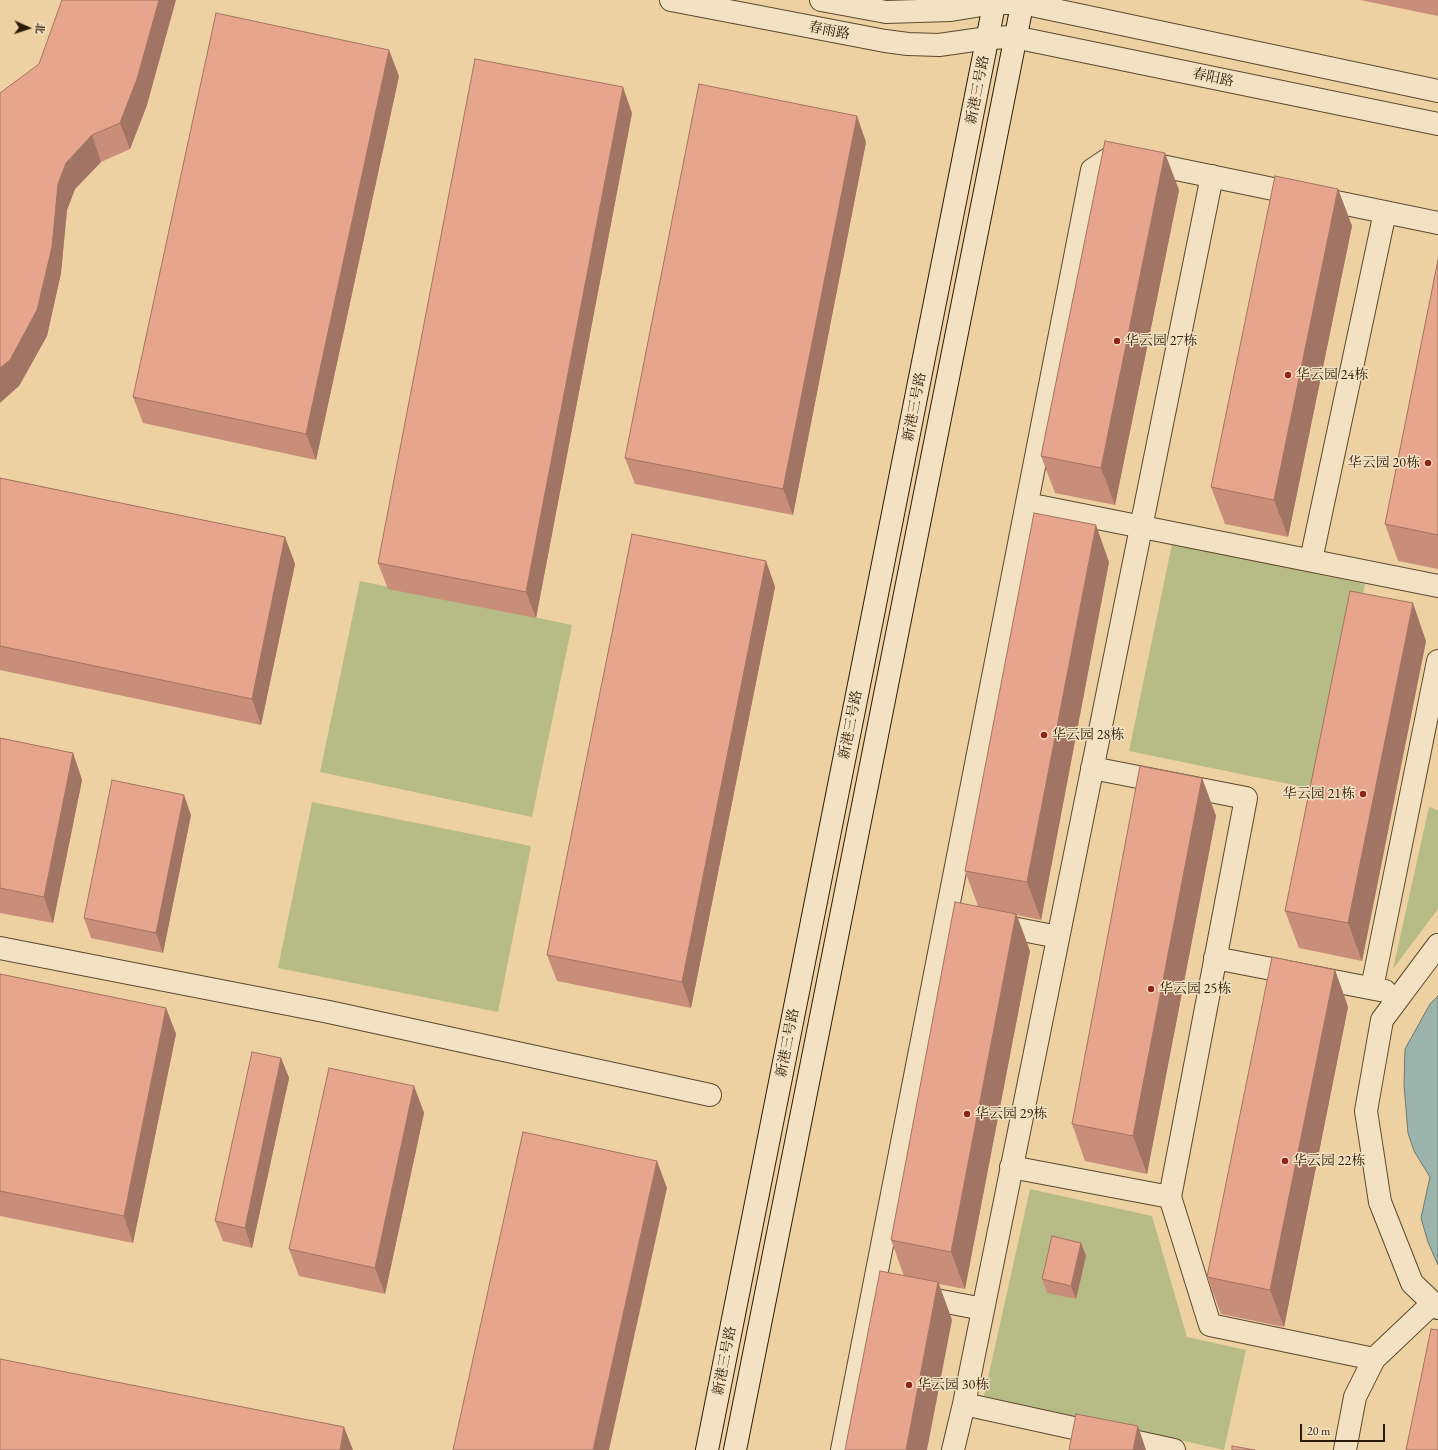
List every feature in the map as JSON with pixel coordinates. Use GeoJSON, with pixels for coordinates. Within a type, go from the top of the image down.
{"type":"FeatureCollection","features":[{"type":"Feature","properties":{"kind":"street","name":"春雨路"},"geometry":{"type":"LineString","coordinates":[[671,0],[885,41],[939,45],[988,38]]}},
{"type":"Feature","properties":{"kind":"street","name":"春雨路"},"geometry":{"type":"LineString","coordinates":[[821,0],[886,12],[951,10],[995,2]]}},
{"type":"Feature","properties":{"kind":"street","name":"新港三号路"},"geometry":{"type":"LineString","coordinates":[[707,1450],[995,2]]}},
{"type":"Feature","properties":{"kind":"street"},"geometry":{"type":"LineString","coordinates":[[995,2],[1022,2],[1438,91]]}},
{"type":"Feature","properties":{"kind":"street","name":"新港三号路"},"geometry":{"type":"LineString","coordinates":[[735,1450],[1022,2]]}},
{"type":"Feature","properties":{"kind":"street","name":"春阳路"},"geometry":{"type":"LineString","coordinates":[[988,38],[1014,37],[1438,124]]}},
{"type":"Feature","properties":{"kind":"street"},"geometry":{"type":"LineString","coordinates":[[842,1450],[887,1291],[947,915],[1092,170],[1113,156],[1438,223]]}},
{"type":"Feature","properties":{"kind":"street"},"geometry":{"type":"LineString","coordinates":[[954,1450],[1212,176]]}},
{"type":"Feature","properties":{"kind":"street"},"geometry":{"type":"LineString","coordinates":[[1311,560],[1385,212]]}},
{"type":"Feature","properties":{"kind":"street"},"geometry":{"type":"LineString","coordinates":[[1027,504],[1438,586]]}},
{"type":"Feature","properties":{"kind":"street"},"geometry":{"type":"LineString","coordinates":[[1372,988],[1438,661]]}},
{"type":"Feature","properties":{"kind":"street"},"geometry":{"type":"LineString","coordinates":[[1092,768],[1246,798],[1170,1197],[1210,1325],[1374,1359]]}},
{"type":"Feature","properties":{"kind":"street"},"geometry":{"type":"LineString","coordinates":[[947,915],[1058,937]]}},
{"type":"Feature","properties":{"kind":"street"},"geometry":{"type":"LineString","coordinates":[[1345,1450],[1355,1397],[1374,1359],[1435,1306],[1412,1283],[1380,1202],[1366,1111],[1382,1020],[1438,945]]}},
{"type":"Feature","properties":{"kind":"street"},"geometry":{"type":"LineString","coordinates":[[0,948],[329,1012],[710,1095]]}},
{"type":"Feature","properties":{"kind":"street"},"geometry":{"type":"LineString","coordinates":[[1215,958],[1402,994]]}},
{"type":"Feature","properties":{"kind":"street"},"geometry":{"type":"LineString","coordinates":[[1011,1167],[1170,1197]]}},
{"type":"Feature","properties":{"kind":"street"},"geometry":{"type":"LineString","coordinates":[[887,1291],[983,1309]]}},
{"type":"Feature","properties":{"kind":"street"},"geometry":{"type":"LineString","coordinates":[[964,1404],[1174,1450]]}},
{"type":"Feature","properties":{"kind":"green space"},"geometry":{"type":"Polygon","coordinates":[[[1172,544],[1365,584],[1323,791],[1129,751],[1172,544]]]}},
{"type":"Feature","properties":{"kind":"green space"},"geometry":{"type":"Polygon","coordinates":[[[360,581],[572,625],[532,817],[320,772],[360,581]]]}},
{"type":"Feature","properties":{"kind":"green space"},"geometry":{"type":"Polygon","coordinates":[[[312,802],[531,846],[498,1012],[278,968],[312,802]]]}},
{"type":"Feature","properties":{"kind":"green space"},"geometry":{"type":"Polygon","coordinates":[[[1429,807],[1438,810],[1438,909],[1393,969],[1429,807]]]}},
{"type":"Feature","properties":{"kind":"green space"},"geometry":{"type":"Polygon","coordinates":[[[1030,1189],[1152,1216],[1187,1337],[1246,1350],[1224,1450],[984,1396],[1030,1189]]]}},
{"type":"Feature","properties":{"kind":"water"},"geometry":{"type":"Polygon","coordinates":[[[1438,996],[1438,1265],[1428,1242],[1421,1218],[1430,1177],[1414,1151],[1408,1133],[1404,1084],[1405,1049],[1430,1004],[1438,996]]]}},
{"type":"Feature","properties":{"kind":"building"},"geometry":{"type":"Polygon","coordinates":[[[62,0],[159,0],[137,79],[120,123],[92,135],[66,163],[58,184],[52,247],[37,310],[10,360],[0,368],[0,93],[39,64],[62,0]]]}},
{"type":"Feature","properties":{"kind":"building"},"geometry":{"type":"Polygon","coordinates":[[[216,13],[389,50],[306,434],[133,397],[216,13]]]}},
{"type":"Feature","properties":{"kind":"building"},"geometry":{"type":"Polygon","coordinates":[[[475,59],[623,87],[526,592],[378,563],[475,59]]]}},
{"type":"Feature","properties":{"kind":"building"},"geometry":{"type":"Polygon","coordinates":[[[699,84],[857,116],[783,489],[625,458],[699,84]]]}},
{"type":"Feature","properties":{"kind":"building"},"geometry":{"type":"Polygon","coordinates":[[[1105,141],[1165,153],[1101,468],[1041,456],[1105,141]]]}},
{"type":"Feature","properties":{"kind":"building","name":"华云园 24栋"},"geometry":{"type":"Polygon","coordinates":[[[1275,176],[1338,189],[1274,500],[1211,487],[1275,176]]]}},
{"type":"Feature","properties":{"kind":"building"},"geometry":{"type":"Polygon","coordinates":[[[1438,260],[1438,535],[1385,524],[1438,260]]]}},
{"type":"Feature","properties":{"kind":"building"},"geometry":{"type":"Polygon","coordinates":[[[0,478],[285,537],[252,699],[0,646],[0,478]]]}},
{"type":"Feature","properties":{"kind":"building","name":"华云园 28栋"},"geometry":{"type":"Polygon","coordinates":[[[1034,513],[1096,525],[1027,882],[965,871],[1034,513]]]}},
{"type":"Feature","properties":{"kind":"building"},"geometry":{"type":"Polygon","coordinates":[[[632,534],[766,561],[682,982],[547,955],[632,534]]]}},
{"type":"Feature","properties":{"kind":"building","name":"华云园 21栋"},"geometry":{"type":"Polygon","coordinates":[[[1350,591],[1413,603],[1348,923],[1285,911],[1350,591]]]}},
{"type":"Feature","properties":{"kind":"building"},"geometry":{"type":"Polygon","coordinates":[[[0,738],[73,753],[44,897],[0,888],[0,738]]]}},
{"type":"Feature","properties":{"kind":"building","name":"华云园 25栋"},"geometry":{"type":"Polygon","coordinates":[[[1140,766],[1202,778],[1133,1136],[1072,1124],[1140,766]]]}},
{"type":"Feature","properties":{"kind":"building"},"geometry":{"type":"Polygon","coordinates":[[[112,780],[184,795],[156,933],[84,918],[112,780]]]}},
{"type":"Feature","properties":{"kind":"building","name":"华云园 29栋"},"geometry":{"type":"Polygon","coordinates":[[[955,902],[1016,914],[951,1252],[891,1240],[955,902]]]}},
{"type":"Feature","properties":{"kind":"building","name":"华云园 22栋"},"geometry":{"type":"Polygon","coordinates":[[[1272,957],[1335,970],[1270,1290],[1207,1277],[1272,957]]]}},
{"type":"Feature","properties":{"kind":"building"},"geometry":{"type":"Polygon","coordinates":[[[0,974],[166,1008],[124,1216],[0,1191],[0,974]]]}},
{"type":"Feature","properties":{"kind":"building"},"geometry":{"type":"Polygon","coordinates":[[[252,1052],[281,1058],[245,1228],[215,1221],[252,1052]]]}},
{"type":"Feature","properties":{"kind":"building"},"geometry":{"type":"Polygon","coordinates":[[[329,1068],[414,1086],[375,1268],[289,1249],[329,1068]]]}},
{"type":"Feature","properties":{"kind":"building"},"geometry":{"type":"Polygon","coordinates":[[[523,1132],[657,1161],[593,1450],[453,1450],[523,1132]]]}},
{"type":"Feature","properties":{"kind":"building"},"geometry":{"type":"Polygon","coordinates":[[[1052,1236],[1081,1243],[1071,1286],[1042,1279],[1052,1236]]]}},
{"type":"Feature","properties":{"kind":"building"},"geometry":{"type":"Polygon","coordinates":[[[880,1271],[938,1282],[906,1450],[845,1450],[880,1271]]]}},
{"type":"Feature","properties":{"kind":"building"},"geometry":{"type":"Polygon","coordinates":[[[1431,1329],[1438,1330],[1438,1450],[1406,1450],[1431,1329]]]}},
{"type":"Feature","properties":{"kind":"building"},"geometry":{"type":"Polygon","coordinates":[[[0,1359],[344,1427],[340,1450],[0,1450],[0,1359]]]}},
{"type":"Feature","properties":{"kind":"building"},"geometry":{"type":"Polygon","coordinates":[[[1076,1414],[1138,1426],[1133,1450],[1069,1450],[1076,1414]]]}},
{"type":"Feature","properties":{"kind":"building"},"geometry":{"type":"Polygon","coordinates":[[[1232,1446],[1255,1450],[1232,1450],[1232,1446]]]}},
{"type":"Feature","properties":{"kind":"place","name":"华云园 27栋"},"geometry":{"type":"Point","coordinates":[1117,341]}},
{"type":"Feature","properties":{"kind":"place","name":"华云园 24栋"},"geometry":{"type":"Point","coordinates":[1288,375]}},
{"type":"Feature","properties":{"kind":"place","name":"华云园 20栋"},"geometry":{"type":"Point","coordinates":[1428,463]}},
{"type":"Feature","properties":{"kind":"place","name":"华云园 28栋"},"geometry":{"type":"Point","coordinates":[1044,735]}},
{"type":"Feature","properties":{"kind":"place","name":"华云园 21栋"},"geometry":{"type":"Point","coordinates":[1363,794]}},
{"type":"Feature","properties":{"kind":"place","name":"华云园 25栋"},"geometry":{"type":"Point","coordinates":[1151,989]}},
{"type":"Feature","properties":{"kind":"place","name":"华云园 29栋"},"geometry":{"type":"Point","coordinates":[967,1114]}},
{"type":"Feature","properties":{"kind":"place","name":"华云园 22栋"},"geometry":{"type":"Point","coordinates":[1285,1161]}},
{"type":"Feature","properties":{"kind":"place","name":"华云园 30栋"},"geometry":{"type":"Point","coordinates":[909,1385]}}]}
